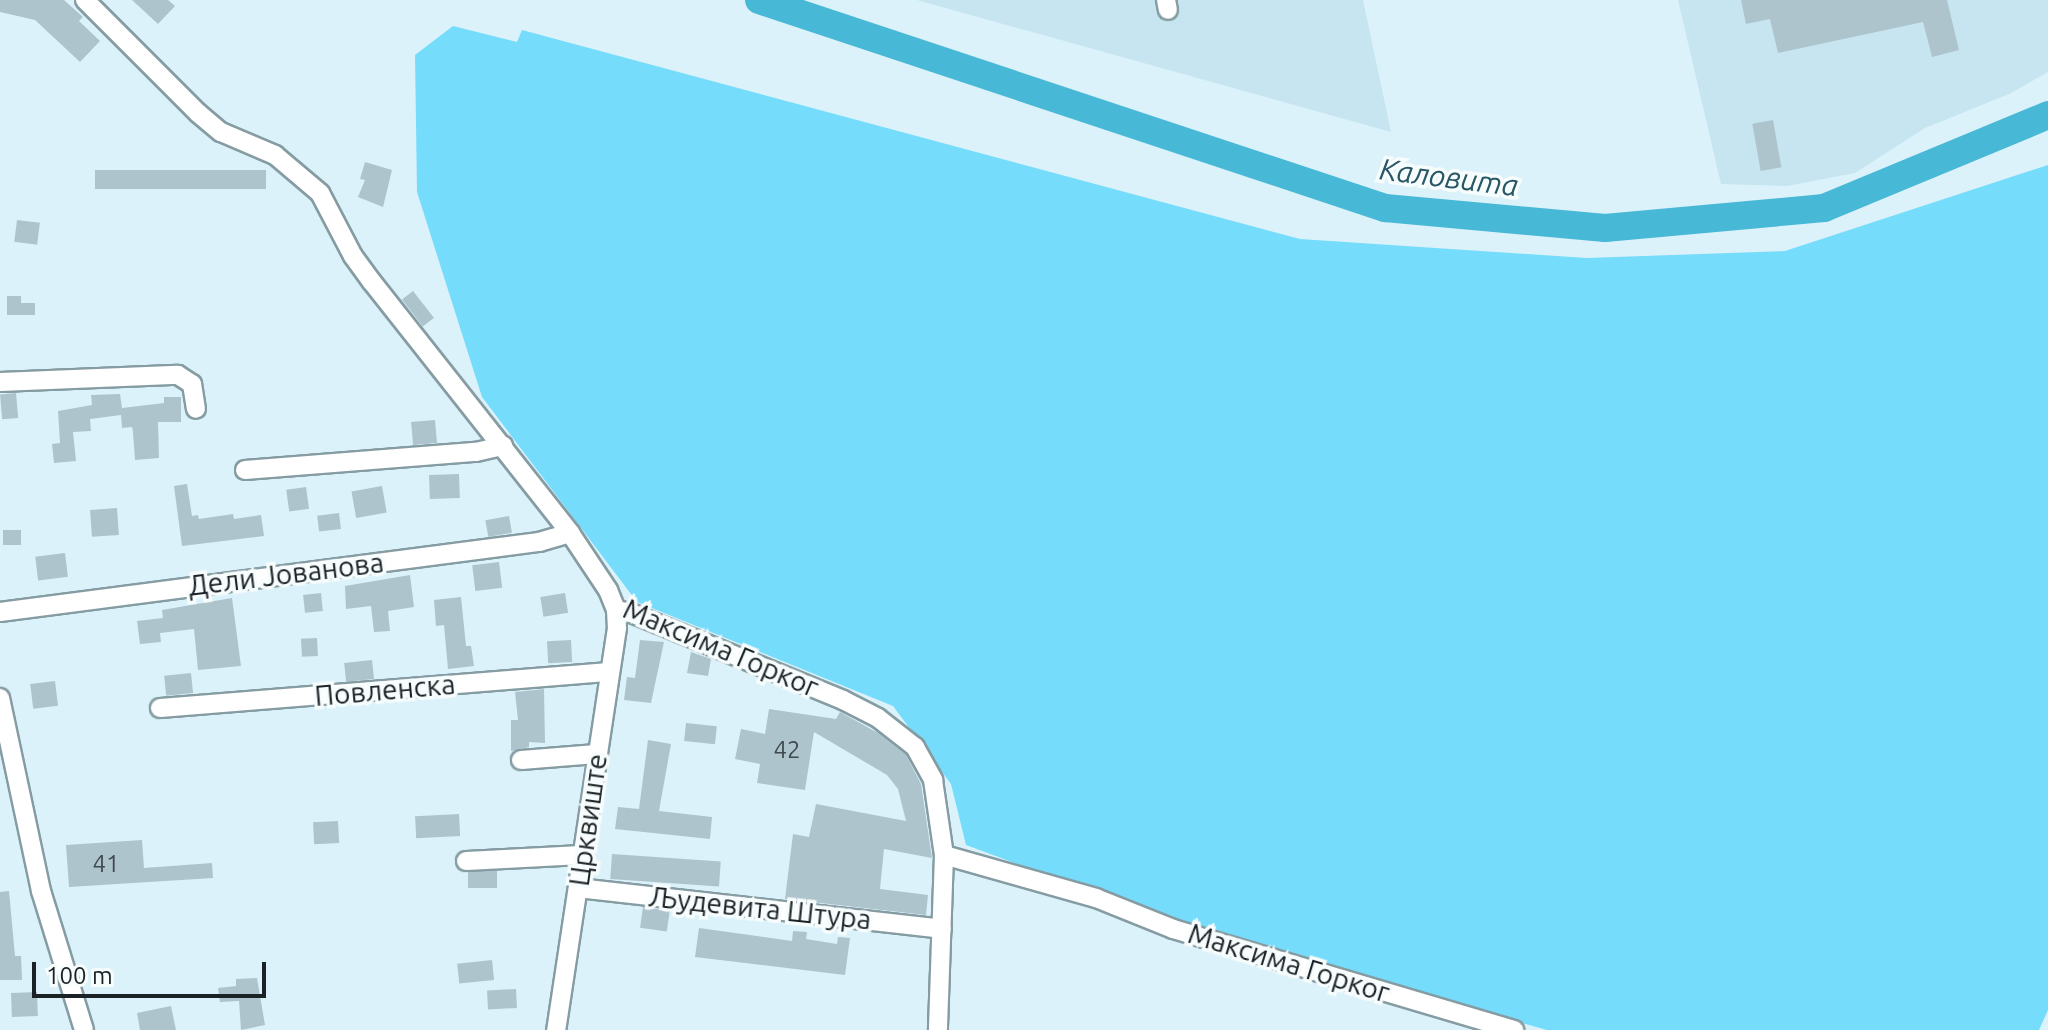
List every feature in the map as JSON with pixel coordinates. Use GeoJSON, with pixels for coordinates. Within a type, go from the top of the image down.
{"type":"FeatureCollection","features":[{"type":"Feature","properties":{"kind":"street","name":"Максима Горког"},"geometry":{"type":"LineString","coordinates":[[85,0],[221,132],[275,155],[312,184],[365,274],[570,533],[608,590],[616,610],[631,613],[843,700],[899,733],[915,747],[933,780],[944,855],[1096,898],[1173,929],[1514,1030]]}},
{"type":"Feature","properties":{"kind":"street"},"geometry":{"type":"LineString","coordinates":[[0,382],[178,375],[192,384],[196,409]]}},
{"type":"Feature","properties":{"kind":"street"},"geometry":{"type":"LineString","coordinates":[[245,470],[476,452],[503,446]]}},
{"type":"Feature","properties":{"kind":"street","name":"Дели Јованова"},"geometry":{"type":"LineString","coordinates":[[0,612],[539,542],[570,533]]}},
{"type":"Feature","properties":{"kind":"street","name":"Црквиште"},"geometry":{"type":"LineString","coordinates":[[556,1030],[610,672],[616,610]]}},
{"type":"Feature","properties":{"kind":"street","name":"Повленска"},"geometry":{"type":"LineString","coordinates":[[160,708],[610,672]]}},
{"type":"Feature","properties":{"kind":"street"},"geometry":{"type":"LineString","coordinates":[[0,698],[41,891],[84,1030]]}},
{"type":"Feature","properties":{"kind":"street"},"geometry":{"type":"LineString","coordinates":[[521,760],[597,754]]}},
{"type":"Feature","properties":{"kind":"street"},"geometry":{"type":"LineString","coordinates":[[466,861],[582,855]]}},
{"type":"Feature","properties":{"kind":"street"},"geometry":{"type":"LineString","coordinates":[[938,1030],[944,855]]}},
{"type":"Feature","properties":{"kind":"street","name":"Људевита Штура"},"geometry":{"type":"LineString","coordinates":[[578,888],[942,929]]}},
{"type":"Feature","properties":{"kind":"shaded area"},"geometry":{"type":"Polygon","coordinates":[[[917,0],[1363,0],[1391,132],[917,0]]]}},
{"type":"Feature","properties":{"kind":"shaded area"},"geometry":{"type":"Polygon","coordinates":[[[1678,0],[2048,0],[2048,72],[2009,94],[1925,128],[1855,173],[1787,186],[1721,184],[1678,0]]]}},
{"type":"Feature","properties":{"kind":"shaded area"},"geometry":{"type":"Polygon","coordinates":[[[453,26],[517,42],[522,30],[1300,239],[1587,258],[1785,251],[2048,165],[2048,1010],[2039,1030],[1547,1030],[1193,929],[966,845],[951,784],[893,706],[637,602],[482,397],[417,192],[415,55],[453,26]]]}},
{"type":"Feature","properties":{"kind":"building"},"geometry":{"type":"Polygon","coordinates":[[[0,0],[64,0],[83,17],[79,21],[100,41],[80,62],[35,20],[0,12],[0,0]]]}},
{"type":"Feature","properties":{"kind":"building"},"geometry":{"type":"Polygon","coordinates":[[[132,0],[168,0],[175,6],[158,24],[132,0]]]}},
{"type":"Feature","properties":{"kind":"building"},"geometry":{"type":"Polygon","coordinates":[[[1741,0],[1947,0],[1959,50],[1932,57],[1923,22],[1778,53],[1770,19],[1746,24],[1741,0]]]}},
{"type":"Feature","properties":{"kind":"building"},"geometry":{"type":"Polygon","coordinates":[[[1773,120],[1781,167],[1761,171],[1752,124],[1773,120]]]}},
{"type":"Feature","properties":{"kind":"building"},"geometry":{"type":"Polygon","coordinates":[[[365,162],[392,170],[383,207],[358,197],[365,180],[360,179],[365,162]]]}},
{"type":"Feature","properties":{"kind":"building"},"geometry":{"type":"Polygon","coordinates":[[[95,170],[266,170],[266,189],[95,189],[95,170]]]}},
{"type":"Feature","properties":{"kind":"building"},"geometry":{"type":"Polygon","coordinates":[[[17,220],[40,223],[37,245],[14,242],[17,220]]]}},
{"type":"Feature","properties":{"kind":"building"},"geometry":{"type":"Polygon","coordinates":[[[413,291],[434,318],[423,326],[402,300],[413,291]]]}},
{"type":"Feature","properties":{"kind":"building"},"geometry":{"type":"Polygon","coordinates":[[[7,296],[21,296],[21,303],[35,303],[35,315],[7,315],[7,296]]]}},
{"type":"Feature","properties":{"kind":"building"},"geometry":{"type":"Polygon","coordinates":[[[16,393],[18,418],[2,419],[0,394],[16,393]]]}},
{"type":"Feature","properties":{"kind":"building"},"geometry":{"type":"Polygon","coordinates":[[[120,394],[122,408],[164,403],[164,397],[181,397],[181,422],[158,422],[159,458],[135,460],[132,427],[122,428],[121,415],[90,419],[91,431],[73,432],[76,461],[54,463],[52,444],[60,443],[58,411],[92,405],[91,395],[120,394]]]}},
{"type":"Feature","properties":{"kind":"building"},"geometry":{"type":"Polygon","coordinates":[[[435,420],[437,443],[413,445],[411,422],[435,420]]]}},
{"type":"Feature","properties":{"kind":"building"},"geometry":{"type":"Polygon","coordinates":[[[459,474],[460,498],[430,499],[429,475],[459,474]]]}},
{"type":"Feature","properties":{"kind":"building"},"geometry":{"type":"Polygon","coordinates":[[[187,484],[192,516],[198,515],[199,519],[233,514],[234,519],[261,515],[264,536],[182,546],[174,486],[187,484]]]}},
{"type":"Feature","properties":{"kind":"building"},"geometry":{"type":"Polygon","coordinates":[[[382,486],[387,513],[356,518],[351,491],[382,486]]]}},
{"type":"Feature","properties":{"kind":"building"},"geometry":{"type":"Polygon","coordinates":[[[306,487],[309,509],[289,512],[286,490],[306,487]]]}},
{"type":"Feature","properties":{"kind":"building"},"geometry":{"type":"Polygon","coordinates":[[[117,508],[119,535],[92,537],[90,510],[117,508]]]}},
{"type":"Feature","properties":{"kind":"building"},"geometry":{"type":"Polygon","coordinates":[[[339,513],[341,529],[319,532],[317,516],[339,513]]]}},
{"type":"Feature","properties":{"kind":"building"},"geometry":{"type":"Polygon","coordinates":[[[509,516],[512,533],[488,537],[485,520],[509,516]]]}},
{"type":"Feature","properties":{"kind":"building"},"geometry":{"type":"Polygon","coordinates":[[[3,530],[21,530],[21,545],[3,545],[3,530]]]}},
{"type":"Feature","properties":{"kind":"building"},"geometry":{"type":"Polygon","coordinates":[[[65,553],[68,577],[38,580],[35,557],[65,553]]]}},
{"type":"Feature","properties":{"kind":"building"},"geometry":{"type":"Polygon","coordinates":[[[499,562],[502,588],[475,591],[472,565],[499,562]]]}},
{"type":"Feature","properties":{"kind":"building"},"geometry":{"type":"Polygon","coordinates":[[[410,575],[414,607],[388,611],[390,631],[374,632],[371,606],[346,609],[345,586],[410,575]]]}},
{"type":"Feature","properties":{"kind":"building"},"geometry":{"type":"Polygon","coordinates":[[[321,593],[323,611],[305,613],[303,595],[321,593]]]}},
{"type":"Feature","properties":{"kind":"building"},"geometry":{"type":"Polygon","coordinates":[[[565,593],[568,613],[543,617],[540,597],[565,593]]]}},
{"type":"Feature","properties":{"kind":"building"},"geometry":{"type":"Polygon","coordinates":[[[461,597],[466,646],[471,646],[474,666],[448,669],[444,625],[436,626],[434,600],[461,597]]]}},
{"type":"Feature","properties":{"kind":"building"},"geometry":{"type":"Polygon","coordinates":[[[232,598],[241,666],[198,670],[194,629],[160,633],[161,642],[140,644],[137,621],[163,618],[162,610],[232,598]]]}},
{"type":"Feature","properties":{"kind":"building"},"geometry":{"type":"Polygon","coordinates":[[[317,638],[318,656],[302,657],[301,639],[317,638]]]}},
{"type":"Feature","properties":{"kind":"building"},"geometry":{"type":"Polygon","coordinates":[[[571,640],[572,662],[548,663],[547,641],[571,640]]]}},
{"type":"Feature","properties":{"kind":"building"},"geometry":{"type":"Polygon","coordinates":[[[640,640],[664,642],[651,703],[624,700],[627,677],[635,678],[640,640]]]}},
{"type":"Feature","properties":{"kind":"building"},"geometry":{"type":"Polygon","coordinates":[[[691,652],[711,659],[708,676],[687,673],[691,652]]]}},
{"type":"Feature","properties":{"kind":"building"},"geometry":{"type":"Polygon","coordinates":[[[372,660],[374,679],[346,682],[344,663],[372,660]]]}},
{"type":"Feature","properties":{"kind":"building"},"geometry":{"type":"Polygon","coordinates":[[[191,673],[193,693],[166,696],[164,676],[191,673]]]}},
{"type":"Feature","properties":{"kind":"building"},"geometry":{"type":"Polygon","coordinates":[[[55,681],[58,706],[33,709],[30,684],[55,681]]]}},
{"type":"Feature","properties":{"kind":"building"},"geometry":{"type":"Polygon","coordinates":[[[544,689],[545,743],[529,742],[529,747],[511,751],[511,720],[518,720],[515,692],[544,689]]]}},
{"type":"Feature","properties":{"kind":"building"},"geometry":{"type":"Polygon","coordinates":[[[769,709],[836,719],[840,712],[878,733],[906,755],[921,784],[932,858],[884,849],[880,889],[928,895],[926,915],[785,899],[793,834],[809,837],[816,804],[906,821],[898,789],[887,775],[814,732],[805,790],[757,783],[760,764],[735,759],[741,729],[765,734],[769,709]]]}},
{"type":"Feature","properties":{"kind":"building"},"geometry":{"type":"Polygon","coordinates":[[[686,723],[717,726],[715,744],[684,741],[686,723]]]}},
{"type":"Feature","properties":{"kind":"building"},"geometry":{"type":"Polygon","coordinates":[[[648,740],[671,744],[659,811],[712,817],[710,839],[615,829],[618,807],[639,809],[648,740]]]}},
{"type":"Feature","properties":{"kind":"building"},"geometry":{"type":"Polygon","coordinates":[[[459,814],[460,836],[416,838],[415,816],[459,814]]]}},
{"type":"Feature","properties":{"kind":"building"},"geometry":{"type":"Polygon","coordinates":[[[338,821],[339,843],[314,844],[313,822],[338,821]]]}},
{"type":"Feature","properties":{"kind":"building"},"geometry":{"type":"Polygon","coordinates":[[[142,840],[144,868],[212,863],[213,878],[69,887],[66,845],[142,840]]]}},
{"type":"Feature","properties":{"kind":"building"},"geometry":{"type":"Polygon","coordinates":[[[612,854],[721,862],[719,887],[610,879],[612,854]]]}},
{"type":"Feature","properties":{"kind":"building"},"geometry":{"type":"Polygon","coordinates":[[[468,871],[497,871],[497,888],[468,888],[468,871]]]}},
{"type":"Feature","properties":{"kind":"building"},"geometry":{"type":"Polygon","coordinates":[[[9,891],[15,956],[21,956],[22,980],[0,980],[0,892],[9,891]]]}},
{"type":"Feature","properties":{"kind":"building"},"geometry":{"type":"Polygon","coordinates":[[[643,907],[670,911],[667,932],[640,928],[643,907]]]}},
{"type":"Feature","properties":{"kind":"building"},"geometry":{"type":"Polygon","coordinates":[[[699,928],[792,941],[793,931],[807,932],[806,939],[837,944],[838,937],[850,938],[845,975],[695,957],[699,928]]]}},
{"type":"Feature","properties":{"kind":"building"},"geometry":{"type":"Polygon","coordinates":[[[492,960],[494,980],[459,984],[457,964],[492,960]]]}},
{"type":"Feature","properties":{"kind":"building"},"geometry":{"type":"Polygon","coordinates":[[[257,978],[265,1025],[241,1030],[239,1001],[220,1002],[218,988],[236,986],[236,979],[257,978]]]}},
{"type":"Feature","properties":{"kind":"building"},"geometry":{"type":"Polygon","coordinates":[[[516,989],[517,1008],[488,1009],[487,991],[516,989]]]}},
{"type":"Feature","properties":{"kind":"building"},"geometry":{"type":"Polygon","coordinates":[[[37,992],[38,1016],[12,1017],[11,993],[37,992]]]}},
{"type":"Feature","properties":{"kind":"building"},"geometry":{"type":"Polygon","coordinates":[[[171,1006],[176,1030],[140,1030],[137,1013],[171,1006]]]}},
{"type":"Feature","properties":{"kind":"waterway","name":"Каловита"},"geometry":{"type":"LineString","coordinates":[[759,0],[1385,208],[1605,228],[1824,208],[2048,115]]}}]}
